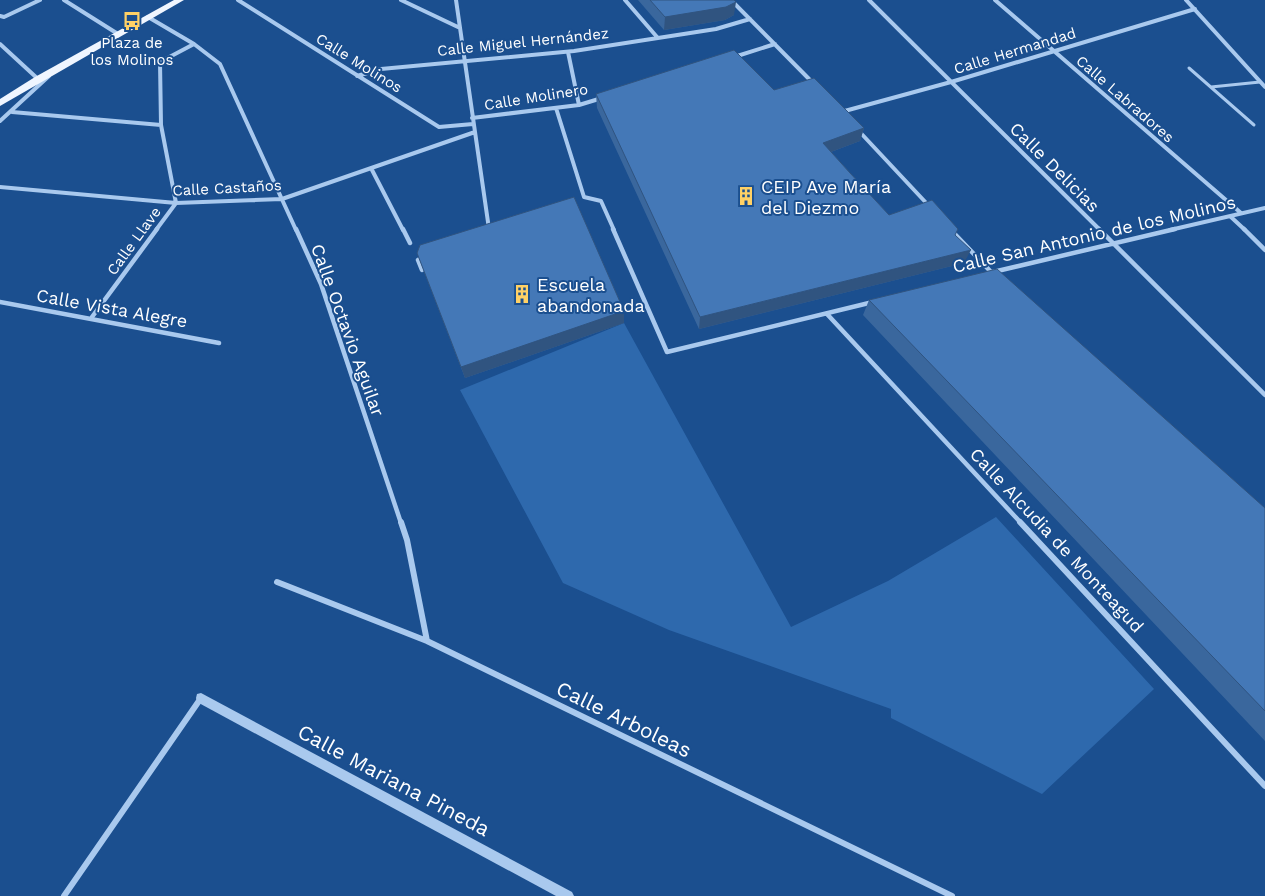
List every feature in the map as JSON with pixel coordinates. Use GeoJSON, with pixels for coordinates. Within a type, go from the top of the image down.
{"type":"FeatureCollection","features":[{"type":"Feature","properties":{"kind":"main road"},"geometry":{"type":"LineString","coordinates":[[0,103],[57,68],[180,0]]}},
{"type":"Feature","properties":{"kind":"street"},"geometry":{"type":"LineString","coordinates":[[0,16],[4,18],[40,0]]}},
{"type":"Feature","properties":{"kind":"street"},"geometry":{"type":"LineString","coordinates":[[64,0],[118,34]]}},
{"type":"Feature","properties":{"kind":"street","name":"Calle Molinos"},"geometry":{"type":"LineString","coordinates":[[238,0],[440,127],[473,124]]}},
{"type":"Feature","properties":{"kind":"street"},"geometry":{"type":"LineString","coordinates":[[401,0],[460,28]]}},
{"type":"Feature","properties":{"kind":"street"},"geometry":{"type":"LineString","coordinates":[[456,0],[489,229]]}},
{"type":"Feature","properties":{"kind":"street"},"geometry":{"type":"LineString","coordinates":[[625,0],[657,37]]}},
{"type":"Feature","properties":{"kind":"street"},"geometry":{"type":"LineString","coordinates":[[731,0],[814,85]]}},
{"type":"Feature","properties":{"kind":"street","name":"Calle Delicias"},"geometry":{"type":"LineString","coordinates":[[869,0],[1265,395]]}},
{"type":"Feature","properties":{"kind":"street","name":"Calle Labradores"},"geometry":{"type":"LineString","coordinates":[[995,0],[1241,213]]}},
{"type":"Feature","properties":{"kind":"street"},"geometry":{"type":"LineString","coordinates":[[1186,0],[1265,87]]}},
{"type":"Feature","properties":{"kind":"street","name":"Calle Hermandad"},"geometry":{"type":"LineString","coordinates":[[841,112],[951,82],[1051,50],[1195,9]]}},
{"type":"Feature","properties":{"kind":"street","name":"Calle Octavio Aguilar"},"geometry":{"type":"LineString","coordinates":[[148,17],[194,44],[220,64],[321,284],[407,540],[427,641]]}},
{"type":"Feature","properties":{"kind":"street","name":"Calle Miguel Hernández"},"geometry":{"type":"LineString","coordinates":[[357,76],[381,69],[568,52],[716,29],[750,19]]}},
{"type":"Feature","properties":{"kind":"street"},"geometry":{"type":"LineString","coordinates":[[0,44],[38,79]]}},
{"type":"Feature","properties":{"kind":"street","name":"Calle Llave"},"geometry":{"type":"LineString","coordinates":[[92,317],[176,203],[161,125],[160,62],[194,44]]}},
{"type":"Feature","properties":{"kind":"street"},"geometry":{"type":"LineString","coordinates":[[728,58],[775,44]]}},
{"type":"Feature","properties":{"kind":"street"},"geometry":{"type":"LineString","coordinates":[[568,52],[579,105]]}},
{"type":"Feature","properties":{"kind":"street"},"geometry":{"type":"LineString","coordinates":[[0,121],[12,112],[57,68]]}},
{"type":"Feature","properties":{"kind":"street"},"geometry":{"type":"LineString","coordinates":[[1189,68],[1254,125]]}},
{"type":"Feature","properties":{"kind":"street"},"geometry":{"type":"LineString","coordinates":[[1211,87],[1260,82]]}},
{"type":"Feature","properties":{"kind":"street","name":"Calle Molinero"},"geometry":{"type":"LineString","coordinates":[[472,118],[579,105],[607,96]]}},
{"type":"Feature","properties":{"kind":"street"},"geometry":{"type":"LineString","coordinates":[[834,106],[848,120]]}},
{"type":"Feature","properties":{"kind":"street"},"geometry":{"type":"LineString","coordinates":[[556,108],[584,197],[601,201],[667,352],[875,302]]}},
{"type":"Feature","properties":{"kind":"street"},"geometry":{"type":"LineString","coordinates":[[12,112],[161,125]]}},
{"type":"Feature","properties":{"kind":"street"},"geometry":{"type":"LineString","coordinates":[[855,127],[937,214]]}},
{"type":"Feature","properties":{"kind":"street","name":"Calle Castaños"},"geometry":{"type":"LineString","coordinates":[[0,187],[176,203],[282,199],[475,132]]}},
{"type":"Feature","properties":{"kind":"street"},"geometry":{"type":"LineString","coordinates":[[371,168],[410,243]]}},
{"type":"Feature","properties":{"kind":"street","name":"Calle San Antonio de los Molinos"},"geometry":{"type":"LineString","coordinates":[[982,275],[1265,208]]}},
{"type":"Feature","properties":{"kind":"street"},"geometry":{"type":"LineString","coordinates":[[1232,217],[1265,250]]}},
{"type":"Feature","properties":{"kind":"street"},"geometry":{"type":"LineString","coordinates":[[944,222],[998,279]]}},
{"type":"Feature","properties":{"kind":"street"},"geometry":{"type":"LineString","coordinates":[[481,233],[498,226]]}},
{"type":"Feature","properties":{"kind":"street"},"geometry":{"type":"LineString","coordinates":[[424,274],[418,260],[433,254]]}},
{"type":"Feature","properties":{"kind":"street","name":"Calle Vista Alegre"},"geometry":{"type":"LineString","coordinates":[[0,302],[92,317],[219,342]]}},
{"type":"Feature","properties":{"kind":"street","name":"Calle Alcudia de Monteagud"},"geometry":{"type":"LineString","coordinates":[[827,314],[1265,786]]}},
{"type":"Feature","properties":{"kind":"street","name":"Calle Arboleas"},"geometry":{"type":"LineString","coordinates":[[277,582],[427,641],[952,896]]}},
{"type":"Feature","properties":{"kind":"street"},"geometry":{"type":"LineString","coordinates":[[64,896],[201,698]]}},
{"type":"Feature","properties":{"kind":"street","name":"Calle Mariana Pineda"},"geometry":{"type":"LineString","coordinates":[[201,698],[568,896]]}},
{"type":"Feature","properties":{"kind":"shaded area"},"geometry":{"type":"Polygon","coordinates":[[[624,323],[791,627],[888,581],[996,517],[1154,689],[1042,794],[891,718],[891,709],[669,630],[563,583],[460,390],[624,323]]]}},
{"type":"Feature","properties":{"kind":"building"},"geometry":{"type":"Polygon","coordinates":[[[650,0],[734,0],[736,2],[726,7],[665,17],[650,0]]]}},
{"type":"Feature","properties":{"kind":"building","name":"CEIP Ave María del Diezmo"},"geometry":{"type":"Polygon","coordinates":[[[734,50],[774,90],[814,78],[864,128],[823,143],[850,173],[889,215],[932,200],[958,229],[955,235],[971,250],[700,317],[596,94],[734,50]]]}},
{"type":"Feature","properties":{"kind":"building","name":"Escuela abandonada"},"geometry":{"type":"Polygon","coordinates":[[[574,197],[624,311],[461,367],[417,253],[420,245],[574,197]]]}},
{"type":"Feature","properties":{"kind":"building"},"geometry":{"type":"Polygon","coordinates":[[[997,269],[1265,508],[1265,711],[869,300],[997,269]]]}},
{"type":"Feature","properties":{"kind":"place","name":"Plaza de los Molinos"},"geometry":{"type":"Point","coordinates":[132,21]}},
{"type":"Feature","properties":{"kind":"place","name":"CEIP Ave María del Diezmo"},"geometry":{"type":"Point","coordinates":[746,196]}},
{"type":"Feature","properties":{"kind":"place","name":"Escuela abandonada"},"geometry":{"type":"Point","coordinates":[522,294]}}]}
